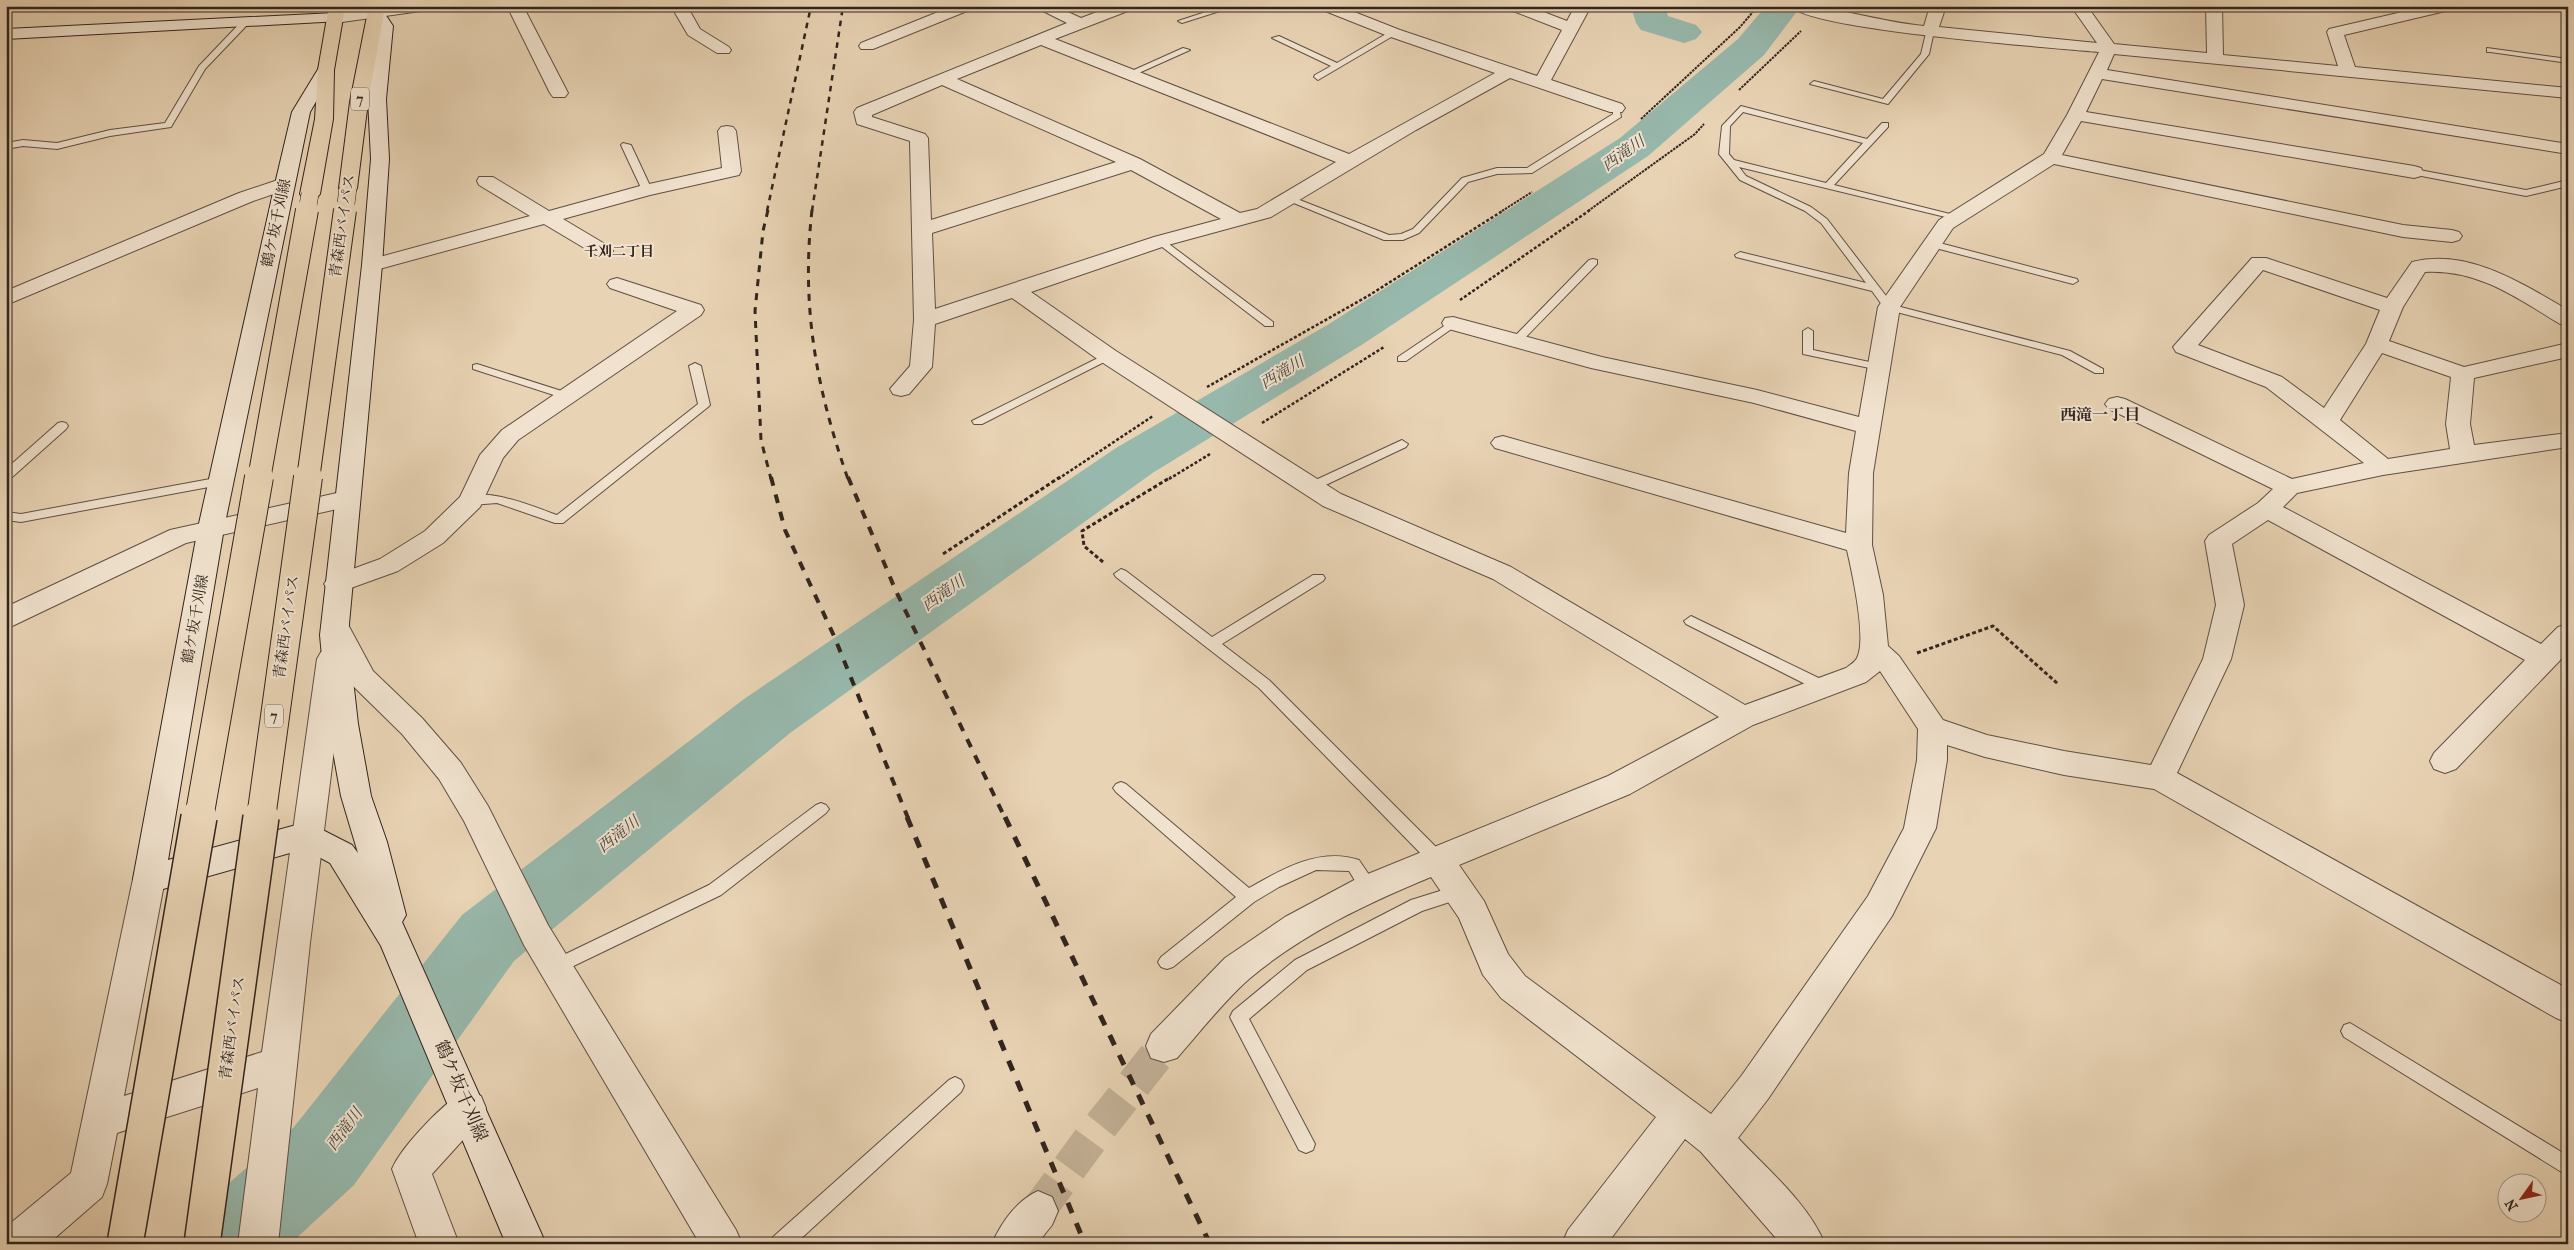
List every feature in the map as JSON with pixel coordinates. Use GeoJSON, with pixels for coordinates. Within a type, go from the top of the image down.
{"type":"FeatureCollection","features":[{"type":"Feature","properties":{"kind":"highway","name":"青森西バイパス"},"geometry":{"type":"LineString","coordinates":[[202,1244],[359,102],[377,9]]}},
{"type":"Feature","properties":{"kind":"highway"},"geometry":{"type":"LineString","coordinates":[[326,70],[336,12]]}},
{"type":"Feature","properties":{"kind":"highway"},"geometry":{"type":"LineString","coordinates":[[125,1244],[270,412],[297,189]]}},
{"type":"Feature","properties":{"kind":"street"},"geometry":{"type":"LineString","coordinates":[[6,34],[244,24],[336,12],[421,6]]}},
{"type":"Feature","properties":{"kind":"street"},"geometry":{"type":"LineString","coordinates":[[515,6],[559,93]]}},
{"type":"Feature","properties":{"kind":"street"},"geometry":{"type":"LineString","coordinates":[[679,6],[694,32],[723,50]]}},
{"type":"Feature","properties":{"kind":"street"},"geometry":{"type":"LineString","coordinates":[[866,46],[967,6]]}},
{"type":"Feature","properties":{"kind":"street"},"geometry":{"type":"LineString","coordinates":[[1041,6],[1080,23]]}},
{"type":"Feature","properties":{"kind":"street"},"geometry":{"type":"LineString","coordinates":[[902,389],[921,367],[926,320],[919,138],[863,120],[863,112],[1080,23],[1128,6]]}},
{"type":"Feature","properties":{"kind":"street"},"geometry":{"type":"LineString","coordinates":[[1325,6],[1394,33],[1616,108]]}},
{"type":"Feature","properties":{"kind":"street"},"geometry":{"type":"LineString","coordinates":[[1513,6],[1572,28]]}},
{"type":"Feature","properties":{"kind":"street"},"geometry":{"type":"LineString","coordinates":[[1541,83],[1583,6]]}},
{"type":"Feature","properties":{"kind":"street"},"geometry":{"type":"LineString","coordinates":[[1930,31],[1938,6]]}},
{"type":"Feature","properties":{"kind":"street"},"geometry":{"type":"LineString","coordinates":[[2079,6],[2109,48]]}},
{"type":"Feature","properties":{"kind":"street"},"geometry":{"type":"LineString","coordinates":[[2214,6],[2215,58]]}},
{"type":"Feature","properties":{"kind":"street"},"geometry":{"type":"LineString","coordinates":[[2348,72],[2335,32],[2449,6]]}},
{"type":"Feature","properties":{"kind":"street","name":"鶴ケ坂千刈線"},"geometry":{"type":"LineString","coordinates":[[377,9],[386,26],[377,99],[380,159],[372,265],[337,584],[334,631],[343,724],[356,796],[371,842],[399,948]]}},
{"type":"Feature","properties":{"kind":"street"},"geometry":{"type":"LineString","coordinates":[[1810,10],[1876,25],[1930,31],[2568,93]]}},
{"type":"Feature","properties":{"kind":"street"},"geometry":{"type":"LineString","coordinates":[[1040,39],[1350,161]]}},
{"type":"Feature","properties":{"kind":"street"},"geometry":{"type":"LineString","coordinates":[[2109,48],[2076,116],[2051,158],[1946,224],[1932,244],[1883,298],[1879,367],[1861,473],[1859,545],[1882,656],[1933,728],[2002,750],[2064,763],[2160,778],[2568,1007]]}},
{"type":"Feature","properties":{"kind":"street","name":"鶴ケ坂千刈線"},"geometry":{"type":"LineString","coordinates":[[18,1244],[88,1184],[149,879],[221,481],[297,189],[301,112],[326,70]]}},
{"type":"Feature","properties":{"kind":"street"},"geometry":{"type":"LineString","coordinates":[[926,320],[1161,241],[1264,213],[1350,161],[1508,72]]}},
{"type":"Feature","properties":{"kind":"street"},"geometry":{"type":"LineString","coordinates":[[2097,73],[2568,149]]}},
{"type":"Feature","properties":{"kind":"street"},"geometry":{"type":"LineString","coordinates":[[942,79],[1133,163],[1238,220]]}},
{"type":"Feature","properties":{"kind":"street"},"geometry":{"type":"LineString","coordinates":[[2076,116],[2414,172]]}},
{"type":"Feature","properties":{"kind":"street"},"geometry":{"type":"LineString","coordinates":[[372,265],[647,190],[732,171],[727,131]]}},
{"type":"Feature","properties":{"kind":"street"},"geometry":{"type":"LineString","coordinates":[[2051,158],[2403,231],[2452,236]]}},
{"type":"Feature","properties":{"kind":"street"},"geometry":{"type":"LineString","coordinates":[[923,229],[1133,163]]}},
{"type":"Feature","properties":{"kind":"street"},"geometry":{"type":"LineString","coordinates":[[486,181],[603,251]]}},
{"type":"Feature","properties":{"kind":"street"},"geometry":{"type":"LineString","coordinates":[[6,299],[246,197],[297,189]]}},
{"type":"Feature","properties":{"kind":"street"},"geometry":{"type":"LineString","coordinates":[[2383,467],[2274,382],[2184,347],[2259,262],[2392,307]]}},
{"type":"Feature","properties":{"kind":"street"},"geometry":{"type":"LineString","coordinates":[[2327,422],[2376,344],[2392,307],[2419,266],[2457,265],[2487,273],[2568,318]]}},
{"type":"Feature","properties":{"kind":"street"},"geometry":{"type":"LineString","coordinates":[[337,584],[389,565],[434,537],[471,501],[492,455],[510,435],[693,310],[617,284]]}},
{"type":"Feature","properties":{"kind":"street"},"geometry":{"type":"LineString","coordinates":[[1014,289],[1052,318],[1108,356],[1332,500],[1502,573],[1743,717]]}},
{"type":"Feature","properties":{"kind":"street"},"geometry":{"type":"LineString","coordinates":[[1453,323],[1600,363],[1756,397],[1870,427]]}},
{"type":"Feature","properties":{"kind":"street"},"geometry":{"type":"LineString","coordinates":[[2376,344],[2463,374],[2568,350]]}},
{"type":"Feature","properties":{"kind":"street"},"geometry":{"type":"LineString","coordinates":[[2463,374],[2458,424],[2463,454]]}},
{"type":"Feature","properties":{"kind":"street"},"geometry":{"type":"LineString","coordinates":[[2117,404],[2289,487]]}},
{"type":"Feature","properties":{"kind":"street"},"geometry":{"type":"LineString","coordinates":[[2160,778],[2217,659],[2230,605],[2218,541],[2267,509],[2289,487],[2383,467],[2568,440]]}},
{"type":"Feature","properties":{"kind":"street"},"geometry":{"type":"LineString","coordinates":[[1502,443],[1859,545]]}},
{"type":"Feature","properties":{"kind":"street"},"geometry":{"type":"LineString","coordinates":[[6,618],[179,536],[346,499]]}},
{"type":"Feature","properties":{"kind":"street"},"geometry":{"type":"LineString","coordinates":[[2267,509],[2544,658]]}},
{"type":"Feature","properties":{"kind":"street"},"geometry":{"type":"LineString","coordinates":[[258,1244],[293,943],[334,631]]}},
{"type":"Feature","properties":{"kind":"street"},"geometry":{"type":"LineString","coordinates":[[334,631],[362,678],[412,726],[450,771],[477,815],[536,935],[722,1244]]}},
{"type":"Feature","properties":{"kind":"street"},"geometry":{"type":"LineString","coordinates":[[2445,761],[2568,634]]}},
{"type":"Feature","properties":{"kind":"street"},"geometry":{"type":"LineString","coordinates":[[1164,1046],[1237,969],[1297,927],[1370,888],[1619,785],[1743,717],[1856,675],[1882,656]]}},
{"type":"Feature","properties":{"kind":"street"},"geometry":{"type":"LineString","coordinates":[[1714,1139],[1755,1088],[1880,906],[1920,828],[1932,760],[1933,728]]}},
{"type":"Feature","properties":{"kind":"street"},"geometry":{"type":"LineString","coordinates":[[149,879],[307,835]]}},
{"type":"Feature","properties":{"kind":"street","name":"鶴ケ坂千刈線"},"geometry":{"type":"LineString","coordinates":[[307,835],[342,854],[399,948],[526,1244]]}},
{"type":"Feature","properties":{"kind":"street"},"geometry":{"type":"LineString","coordinates":[[1438,860],[1472,912],[1495,964],[1513,987],[1714,1139],[1785,1217],[1805,1244]]}},
{"type":"Feature","properties":{"kind":"street"},"geometry":{"type":"LineString","coordinates":[[100,1121],[279,1064]]}},
{"type":"Feature","properties":{"kind":"street"},"geometry":{"type":"LineString","coordinates":[[439,1244],[411,1169],[468,1108]]}},
{"type":"Feature","properties":{"kind":"street"},"geometry":{"type":"LineString","coordinates":[[1582,1244],[1681,1114]]}},
{"type":"Feature","properties":{"kind":"street"},"geometry":{"type":"LineString","coordinates":[[1012,1244],[1038,1211]]}},
{"type":"Feature","properties":{"kind":"lane"},"geometry":{"type":"LineString","coordinates":[[1182,21],[1219,10],[1218,6]]}},
{"type":"Feature","properties":{"kind":"lane"},"geometry":{"type":"LineString","coordinates":[[6,146],[22,143],[57,146],[110,133],[168,125],[202,68],[244,24]]}},
{"type":"Feature","properties":{"kind":"lane"},"geometry":{"type":"LineString","coordinates":[[1814,84],[1885,102],[1925,54],[1930,31]]}},
{"type":"Feature","properties":{"kind":"lane"},"geometry":{"type":"LineString","coordinates":[[1318,77],[1335,65],[1394,33]]}},
{"type":"Feature","properties":{"kind":"lane"},"geometry":{"type":"LineString","coordinates":[[1276,38],[1335,65]]}},
{"type":"Feature","properties":{"kind":"lane"},"geometry":{"type":"LineString","coordinates":[[1129,74],[1186,50]]}},
{"type":"Feature","properties":{"kind":"lane"},"geometry":{"type":"LineString","coordinates":[[2490,50],[2568,61]]}},
{"type":"Feature","properties":{"kind":"lane"},"geometry":{"type":"LineString","coordinates":[[1290,199],[1388,238],[1403,236],[1416,231],[1466,180],[1497,171],[1529,171],[1618,115],[1616,108]]}},
{"type":"Feature","properties":{"kind":"lane"},"geometry":{"type":"LineString","coordinates":[[1869,142],[1741,109],[1726,126],[1724,154],[1743,178],[1808,209],[1824,221],[1883,298]]}},
{"type":"Feature","properties":{"kind":"lane"},"geometry":{"type":"LineString","coordinates":[[1828,186],[1885,125]]}},
{"type":"Feature","properties":{"kind":"lane"},"geometry":{"type":"LineString","coordinates":[[626,145],[647,190]]}},
{"type":"Feature","properties":{"kind":"lane"},"geometry":{"type":"LineString","coordinates":[[1731,162],[1955,218]]}},
{"type":"Feature","properties":{"kind":"lane"},"geometry":{"type":"LineString","coordinates":[[2414,172],[2526,193],[2568,183]]}},
{"type":"Feature","properties":{"kind":"lane"},"geometry":{"type":"LineString","coordinates":[[1161,241],[1268,324]]}},
{"type":"Feature","properties":{"kind":"lane"},"geometry":{"type":"LineString","coordinates":[[1932,244],[2073,281]]}},
{"type":"Feature","properties":{"kind":"lane"},"geometry":{"type":"LineString","coordinates":[[1740,255],[2066,353],[2099,371]]}},
{"type":"Feature","properties":{"kind":"lane"},"geometry":{"type":"LineString","coordinates":[[1517,340],[1593,262]]}},
{"type":"Feature","properties":{"kind":"lane"},"geometry":{"type":"LineString","coordinates":[[1402,359],[1453,323]]}},
{"type":"Feature","properties":{"kind":"lane"},"geometry":{"type":"LineString","coordinates":[[1808,331],[1807,352],[1879,367]]}},
{"type":"Feature","properties":{"kind":"lane"},"geometry":{"type":"LineString","coordinates":[[978,421],[1108,356]]}},
{"type":"Feature","properties":{"kind":"lane"},"geometry":{"type":"LineString","coordinates":[[471,501],[498,499],[558,520],[704,406],[695,366]]}},
{"type":"Feature","properties":{"kind":"lane"},"geometry":{"type":"LineString","coordinates":[[477,367],[567,396]]}},
{"type":"Feature","properties":{"kind":"lane"},"geometry":{"type":"LineString","coordinates":[[6,476],[62,426]]}},
{"type":"Feature","properties":{"kind":"lane"},"geometry":{"type":"LineString","coordinates":[[1311,487],[1402,444]]}},
{"type":"Feature","properties":{"kind":"lane"},"geometry":{"type":"LineString","coordinates":[[6,516],[21,518],[221,481]]}},
{"type":"Feature","properties":{"kind":"lane"},"geometry":{"type":"LineString","coordinates":[[1121,574],[1214,643],[1264,684],[1438,860]]}},
{"type":"Feature","properties":{"kind":"lane"},"geometry":{"type":"LineString","coordinates":[[1214,643],[1318,578]]}},
{"type":"Feature","properties":{"kind":"lane"},"geometry":{"type":"LineString","coordinates":[[1690,621],[1824,687]]}},
{"type":"Feature","properties":{"kind":"lane"},"geometry":{"type":"LineString","coordinates":[[1121,788],[1248,897]]}},
{"type":"Feature","properties":{"kind":"lane"},"geometry":{"type":"LineString","coordinates":[[555,967],[715,890],[821,809]]}},
{"type":"Feature","properties":{"kind":"lane"},"geometry":{"type":"LineString","coordinates":[[1168,962],[1248,897],[1273,882],[1315,863],[1353,865],[1370,888]]}},
{"type":"Feature","properties":{"kind":"lane"},"geometry":{"type":"LineString","coordinates":[[1306,1144],[1239,1017],[1301,965],[1417,905],[1459,892]]}},
{"type":"Feature","properties":{"kind":"lane"},"geometry":{"type":"LineString","coordinates":[[2350,1031],[2568,1167]]}},
{"type":"Feature","properties":{"kind":"lane"},"geometry":{"type":"LineString","coordinates":[[780,1244],[955,1086]]}},
{"type":"Feature","properties":{"kind":"path"},"geometry":{"type":"LineString","coordinates":[[1638,121],[1740,27],[1758,6]]}},
{"type":"Feature","properties":{"kind":"path"},"geometry":{"type":"LineString","coordinates":[[1738,91],[1810,10]]}},
{"type":"Feature","properties":{"kind":"path"},"geometry":{"type":"LineString","coordinates":[[943,554],[1181,403],[1368,296],[1536,190]]}},
{"type":"Feature","properties":{"kind":"path"},"geometry":{"type":"LineString","coordinates":[[1882,656],[1993,626],[2058,684]]}},
{"type":"Feature","properties":{"kind":"waterway","name":"西滝川"},"geometry":{"type":"LineString","coordinates":[[1648,6],[1653,23],[1684,32]]}},
{"type":"Feature","properties":{"kind":"waterway","name":"西滝川"},"geometry":{"type":"LineString","coordinates":[[225,1244],[324,1156],[488,938],[767,716],[1135,460],[1346,334],[1634,147],[1751,47],[1784,6]]}},
{"type":"Feature","properties":{"kind":"tunnel"},"geometry":{"type":"LineString","coordinates":[[1038,1211],[1092,1137],[1164,1046]]}},
{"type":"Feature","properties":{"kind":"railway"},"geometry":{"type":"LineString","coordinates":[[767,211],[811,6]]}},
{"type":"Feature","properties":{"kind":"railway"},"geometry":{"type":"LineString","coordinates":[[812,211],[843,6]]}},
{"type":"Feature","properties":{"kind":"railway"},"geometry":{"type":"LineString","coordinates":[[768,210],[763,231],[755,311],[761,440],[771,479]]}},
{"type":"Feature","properties":{"kind":"railway"},"geometry":{"type":"LineString","coordinates":[[812,210],[808,280],[814,346],[827,412],[848,479]]}},
{"type":"Feature","properties":{"kind":"railway"},"geometry":{"type":"LineString","coordinates":[[771,477],[785,530],[834,636],[908,818]]}},
{"type":"Feature","properties":{"kind":"railway"},"geometry":{"type":"LineString","coordinates":[[848,477],[895,589],[1005,818]]}},
{"type":"Feature","properties":{"kind":"railway"},"geometry":{"type":"LineString","coordinates":[[907,817],[1085,1244]]}},
{"type":"Feature","properties":{"kind":"railway"},"geometry":{"type":"LineString","coordinates":[[1005,817],[1210,1244]]}},
{"type":"Feature","properties":{"kind":"district","name":"千刈二丁目"},"geometry":{"type":"Point","coordinates":[619,251]}},
{"type":"Feature","properties":{"kind":"district","name":"西滝一丁目"},"geometry":{"type":"Point","coordinates":[2100,414]}}]}
